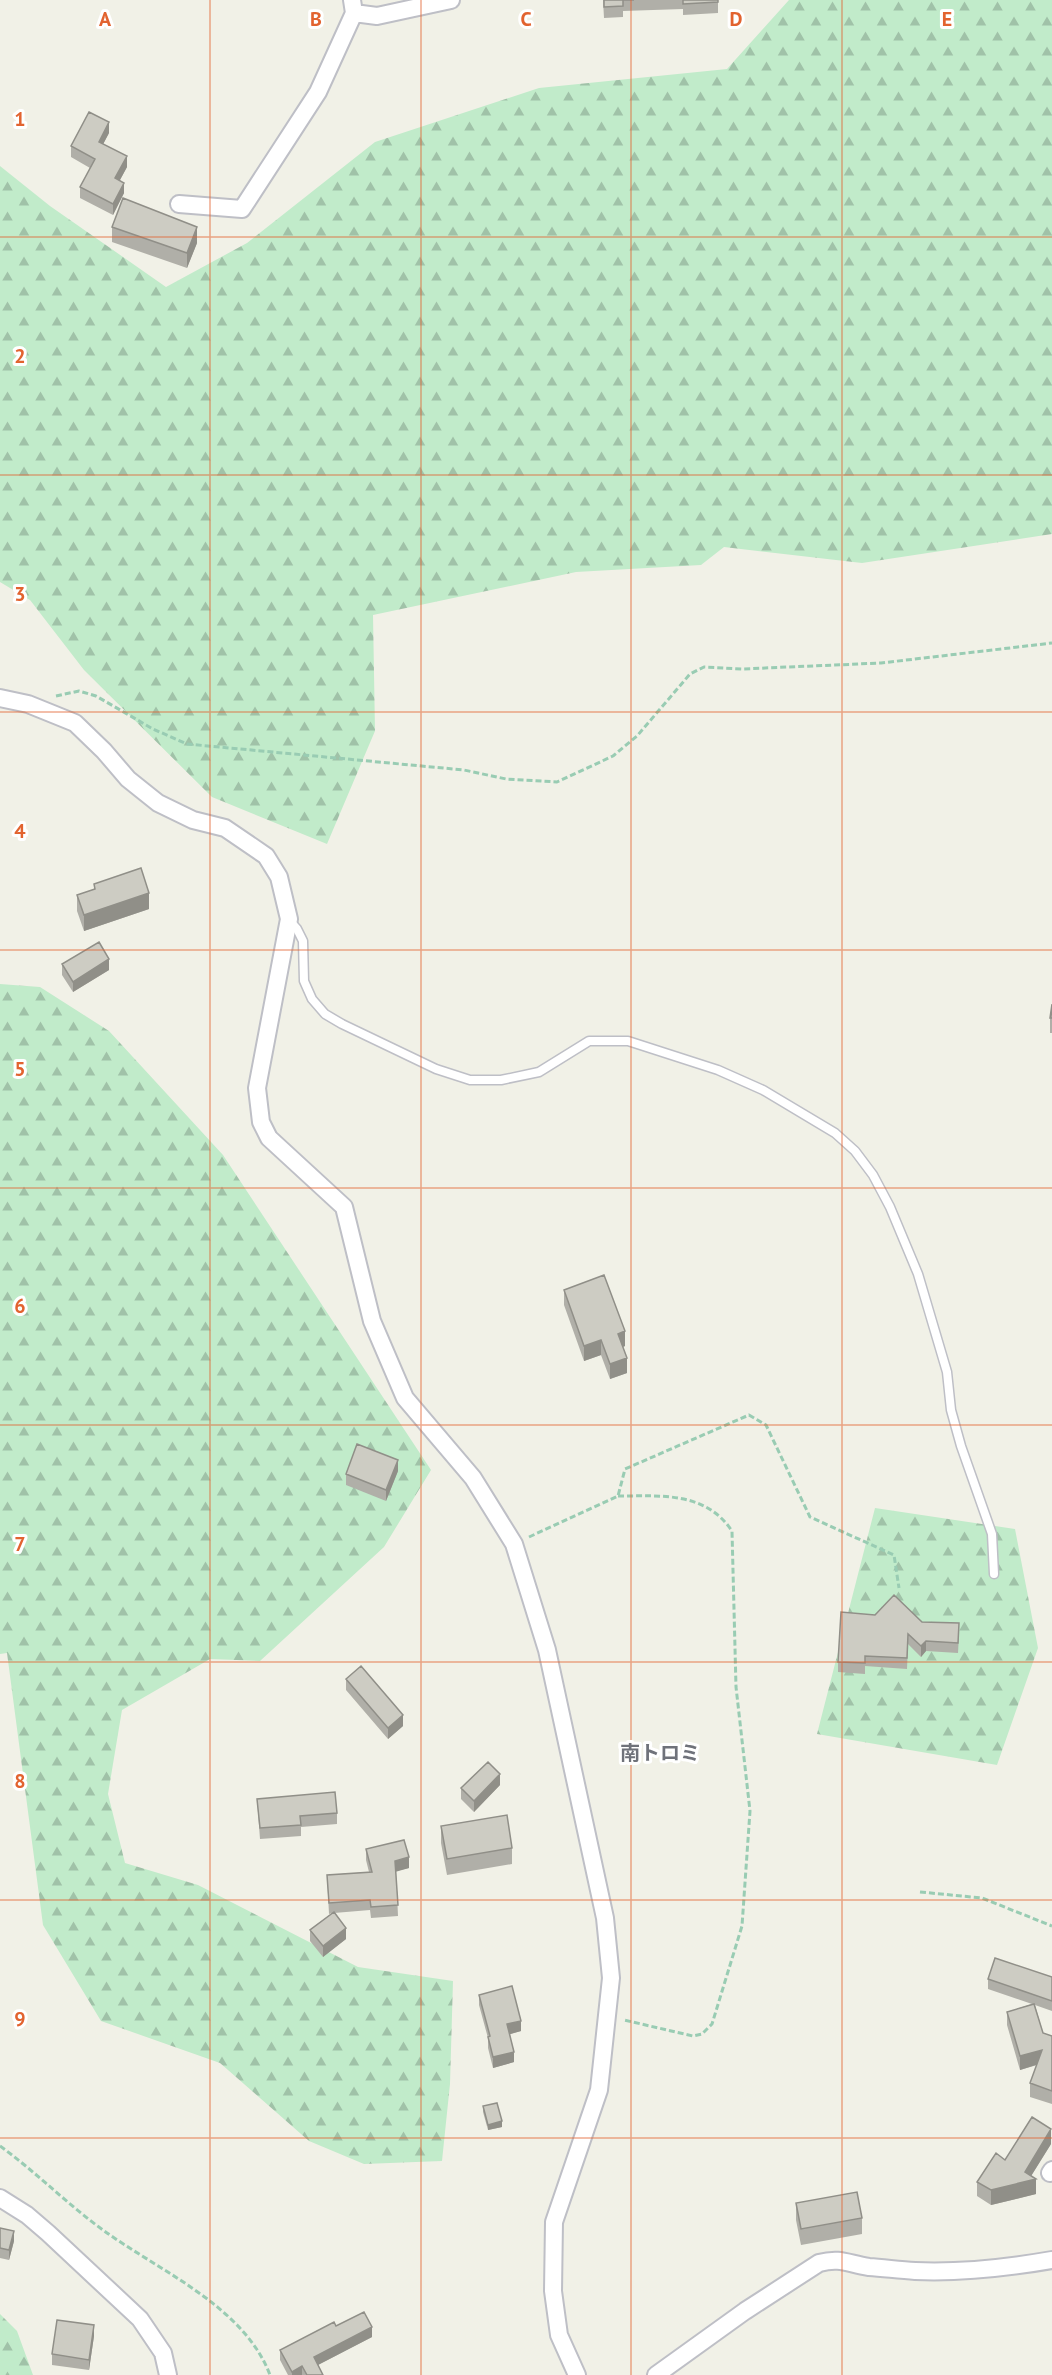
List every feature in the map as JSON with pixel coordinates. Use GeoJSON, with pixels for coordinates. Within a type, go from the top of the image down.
{"type":"FeatureCollection","features":[{"type":"Feature","properties":{"kind":"street"},"geometry":{"type":"LineString","coordinates":[[179,204],[242,208],[318,92],[353,7],[377,16],[451,0]]}},
{"type":"Feature","properties":{"kind":"street"},"geometry":{"type":"LineString","coordinates":[[0,698],[39,708],[75,723],[129,779],[158,802],[193,820],[225,828],[266,856],[279,877],[289,919],[256,1088],[261,1122],[269,1138],[344,1207],[372,1321],[405,1398],[473,1478],[514,1545],[547,1650],[605,1918],[611,1978],[598,2090],[554,2222],[554,2291],[559,2335],[577,2375]]}},
{"type":"Feature","properties":{"kind":"street"},"geometry":{"type":"LineString","coordinates":[[0,2198],[27,2215],[140,2319],[163,2352],[168,2375]]}},
{"type":"Feature","properties":{"kind":"street"},"geometry":{"type":"LineString","coordinates":[[656,2375],[745,2311],[826,2261],[849,2260],[865,2266],[916,2271],[992,2270],[1052,2260]]}},
{"type":"Feature","properties":{"kind":"lane"},"geometry":{"type":"LineString","coordinates":[[289,919],[303,941],[304,981],[312,999],[325,1014],[436,1069],[470,1080],[501,1080],[539,1072],[589,1041],[628,1041],[718,1070],[763,1090],[835,1133],[855,1151],[873,1175],[890,1207],[918,1274],[947,1372],[951,1410],[961,1446],[992,1534],[994,1574]]}},
{"type":"Feature","properties":{"kind":"path"},"geometry":{"type":"LineString","coordinates":[[39,708],[52,697],[79,691],[96,696],[153,729],[187,744],[464,770],[506,779],[556,782],[613,756],[637,736],[690,674],[704,667],[742,669],[881,663],[1052,643]]}},
{"type":"Feature","properties":{"kind":"path"},"geometry":{"type":"LineString","coordinates":[[618,1496],[625,1469],[750,1415],[766,1425],[810,1517],[894,1555],[899,1588]]}},
{"type":"Feature","properties":{"kind":"path"},"geometry":{"type":"LineString","coordinates":[[514,1545],[618,1496],[664,1496],[698,1502],[723,1518],[732,1531],[736,1687],[750,1811],[742,1926],[712,2024],[702,2034],[693,2036],[607,2017]]}},
{"type":"Feature","properties":{"kind":"path"},"geometry":{"type":"LineString","coordinates":[[920,1892],[982,1898],[1052,1926]]}},
{"type":"Feature","properties":{"kind":"path"},"geometry":{"type":"LineString","coordinates":[[0,2146],[27,2165],[103,2230],[215,2305],[238,2326],[265,2361],[270,2375]]}},
{"type":"Feature","properties":{"kind":"green space"},"geometry":{"type":"Polygon","coordinates":[[[789,0],[1052,0],[1052,534],[862,563],[724,547],[701,565],[576,572],[373,615],[375,731],[327,844],[212,797],[84,670],[30,600],[0,582],[0,166],[50,206],[166,287],[247,243],[375,142],[539,88],[727,69],[789,0]]]}},
{"type":"Feature","properties":{"kind":"green space"},"geometry":{"type":"Polygon","coordinates":[[[0,984],[40,987],[109,1031],[223,1155],[431,1470],[384,1547],[260,1661],[210,1659],[122,1710],[108,1794],[125,1863],[198,1885],[358,1967],[453,1981],[450,2084],[442,2161],[364,2164],[309,2141],[220,2063],[101,2021],[43,1925],[7,1653],[0,1654],[0,984]]]}},
{"type":"Feature","properties":{"kind":"green space"},"geometry":{"type":"Polygon","coordinates":[[[875,1508],[1015,1529],[1038,1648],[997,1765],[817,1734],[875,1508]]]}},
{"type":"Feature","properties":{"kind":"green space"},"geometry":{"type":"Polygon","coordinates":[[[0,2314],[17,2331],[33,2375],[0,2375],[0,2314]]]}},
{"type":"Feature","properties":{"kind":"building"},"geometry":{"type":"Polygon","coordinates":[[[604,0],[623,0],[623,6],[604,7],[604,0]]]}},
{"type":"Feature","properties":{"kind":"building"},"geometry":{"type":"Polygon","coordinates":[[[683,0],[718,0],[718,2],[683,4],[683,0]]]}},
{"type":"Feature","properties":{"kind":"building"},"geometry":{"type":"Polygon","coordinates":[[[89,112],[109,122],[99,142],[127,156],[115,178],[124,183],[113,204],[80,187],[95,159],[71,146],[89,112]]]}},
{"type":"Feature","properties":{"kind":"building"},"geometry":{"type":"Polygon","coordinates":[[[123,198],[197,227],[187,253],[112,227],[123,198]]]}},
{"type":"Feature","properties":{"kind":"building"},"geometry":{"type":"Polygon","coordinates":[[[141,868],[149,893],[84,915],[77,895],[95,889],[94,884],[141,868]]]}},
{"type":"Feature","properties":{"kind":"building"},"geometry":{"type":"Polygon","coordinates":[[[99,942],[109,959],[73,982],[62,964],[99,942]]]}},
{"type":"Feature","properties":{"kind":"building"},"geometry":{"type":"Polygon","coordinates":[[[604,1275],[625,1331],[618,1334],[627,1358],[610,1364],[601,1340],[584,1346],[564,1290],[604,1275]]]}},
{"type":"Feature","properties":{"kind":"building"},"geometry":{"type":"Polygon","coordinates":[[[357,1444],[398,1460],[386,1490],[346,1474],[357,1444]]]}},
{"type":"Feature","properties":{"kind":"building"},"geometry":{"type":"Polygon","coordinates":[[[894,1595],[922,1622],[959,1623],[958,1643],[926,1641],[921,1646],[908,1634],[907,1658],[865,1656],[865,1663],[838,1662],[841,1612],[875,1615],[894,1595]]]}},
{"type":"Feature","properties":{"kind":"building"},"geometry":{"type":"Polygon","coordinates":[[[361,1666],[403,1715],[388,1728],[346,1679],[361,1666]]]}},
{"type":"Feature","properties":{"kind":"building"},"geometry":{"type":"Polygon","coordinates":[[[488,1762],[500,1774],[474,1801],[461,1788],[488,1762]]]}},
{"type":"Feature","properties":{"kind":"building"},"geometry":{"type":"Polygon","coordinates":[[[335,1792],[337,1813],[300,1816],[301,1825],[260,1828],[257,1799],[335,1792]]]}},
{"type":"Feature","properties":{"kind":"building"},"geometry":{"type":"Polygon","coordinates":[[[507,1815],[512,1848],[447,1859],[441,1826],[507,1815]]]}},
{"type":"Feature","properties":{"kind":"building"},"geometry":{"type":"Polygon","coordinates":[[[404,1840],[409,1857],[395,1861],[398,1905],[371,1907],[370,1900],[329,1903],[327,1875],[372,1872],[366,1849],[404,1840]]]}},
{"type":"Feature","properties":{"kind":"building"},"geometry":{"type":"Polygon","coordinates":[[[334,1912],[346,1928],[323,1946],[310,1930],[334,1912]]]}},
{"type":"Feature","properties":{"kind":"building"},"geometry":{"type":"Polygon","coordinates":[[[995,1958],[1052,1977],[1052,2001],[988,1979],[995,1958]]]}},
{"type":"Feature","properties":{"kind":"building"},"geometry":{"type":"Polygon","coordinates":[[[512,1986],[521,2021],[507,2024],[514,2052],[493,2057],[479,1995],[512,1986]]]}},
{"type":"Feature","properties":{"kind":"building"},"geometry":{"type":"Polygon","coordinates":[[[1034,2004],[1043,2033],[1052,2036],[1052,2091],[1030,2083],[1042,2050],[1020,2056],[1007,2012],[1034,2004]]]}},
{"type":"Feature","properties":{"kind":"building"},"geometry":{"type":"Polygon","coordinates":[[[497,2103],[502,2121],[488,2125],[483,2106],[497,2103]]]}},
{"type":"Feature","properties":{"kind":"building"},"geometry":{"type":"Polygon","coordinates":[[[1032,2117],[1051,2129],[1025,2172],[1036,2179],[991,2190],[977,2182],[996,2153],[1005,2160],[1032,2117]]]}},
{"type":"Feature","properties":{"kind":"building"},"geometry":{"type":"Polygon","coordinates":[[[857,2192],[862,2218],[801,2229],[796,2203],[857,2192]]]}},
{"type":"Feature","properties":{"kind":"building"},"geometry":{"type":"Polygon","coordinates":[[[0,2228],[14,2231],[9,2250],[0,2248],[0,2228]]]}},
{"type":"Feature","properties":{"kind":"building"},"geometry":{"type":"Polygon","coordinates":[[[364,2312],[372,2327],[314,2357],[323,2375],[307,2375],[302,2366],[292,2372],[280,2350],[334,2322],[336,2326],[364,2312]]]}},
{"type":"Feature","properties":{"kind":"building"},"geometry":{"type":"Polygon","coordinates":[[[57,2320],[94,2325],[89,2360],[52,2354],[57,2320]]]}},
{"type":"Feature","properties":{"kind":"district","name":"南トロミ"},"geometry":{"type":"Point","coordinates":[660,1753]}}]}
